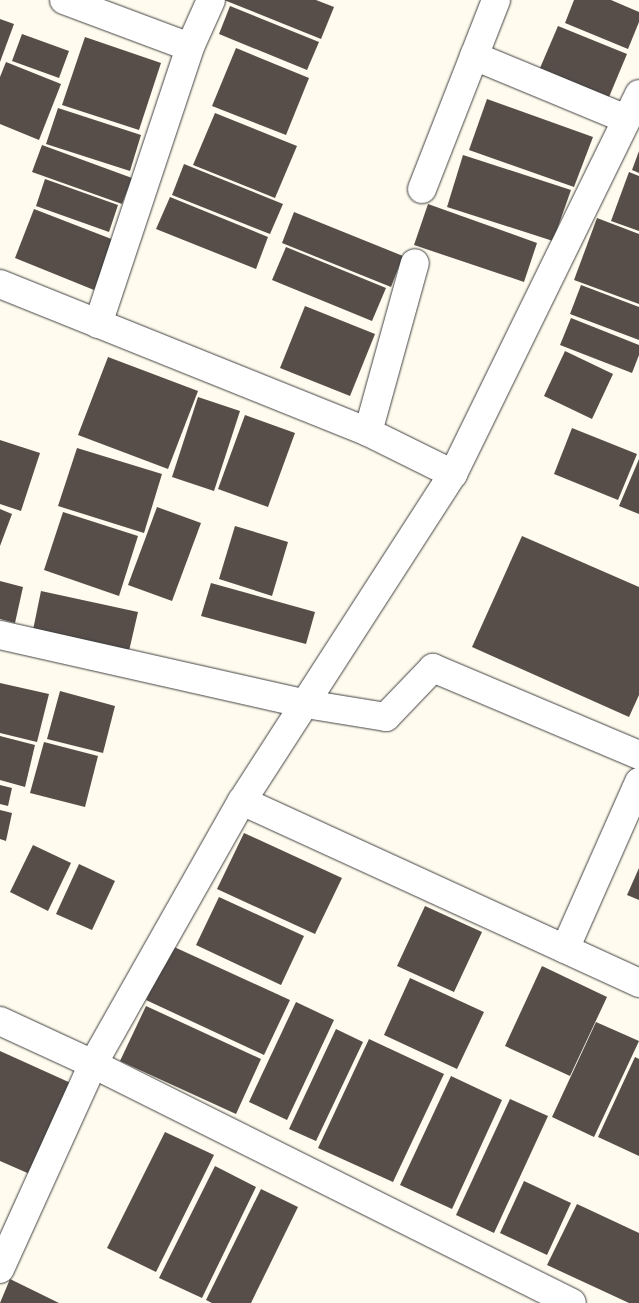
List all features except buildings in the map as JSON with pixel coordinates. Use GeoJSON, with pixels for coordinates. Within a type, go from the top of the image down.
{"type":"FeatureCollection","features":[{"type":"Feature","properties":{"kind":"street"},"geometry":{"type":"LineString","coordinates":[[64,0],[190,47]]}},
{"type":"Feature","properties":{"kind":"street"},"geometry":{"type":"LineString","coordinates":[[98,324],[190,47],[211,0]]}},
{"type":"Feature","properties":{"kind":"street"},"geometry":{"type":"LineString","coordinates":[[422,189],[496,0]]}},
{"type":"Feature","properties":{"kind":"street"},"geometry":{"type":"LineString","coordinates":[[474,56],[626,118]]}},
{"type":"Feature","properties":{"kind":"street"},"geometry":{"type":"LineString","coordinates":[[0,1269],[93,1064],[242,801],[453,474],[639,94]]}},
{"type":"Feature","properties":{"kind":"street"},"geometry":{"type":"LineString","coordinates":[[368,432],[415,263]]}},
{"type":"Feature","properties":{"kind":"street"},"geometry":{"type":"LineString","coordinates":[[0,284],[368,432],[453,474]]}},
{"type":"Feature","properties":{"kind":"street"},"geometry":{"type":"LineString","coordinates":[[0,635],[306,704],[386,716],[433,668],[639,755]]}},
{"type":"Feature","properties":{"kind":"street"},"geometry":{"type":"LineString","coordinates":[[565,949],[639,782]]}},
{"type":"Feature","properties":{"kind":"street"},"geometry":{"type":"LineString","coordinates":[[242,801],[639,983]]}},
{"type":"Feature","properties":{"kind":"street"},"geometry":{"type":"LineString","coordinates":[[0,1022],[93,1064],[572,1303]]}}]}
